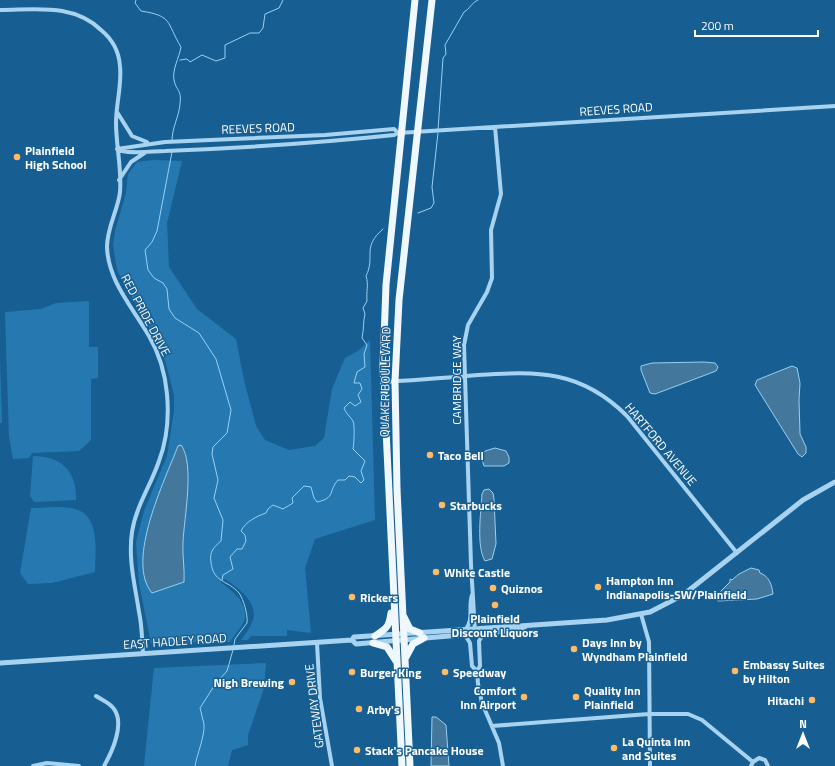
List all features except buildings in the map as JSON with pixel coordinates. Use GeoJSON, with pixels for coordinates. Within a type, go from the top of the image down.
{"type":"FeatureCollection","features":[{"type":"Feature","properties":{"kind":"main road","name":"QUAKER BOULEVARD"},"geometry":{"type":"LineString","coordinates":[[402,766],[383,382],[386,285],[400,133],[415,0]]}},
{"type":"Feature","properties":{"kind":"main road","name":"QUAKER BOULEVARD"},"geometry":{"type":"LineString","coordinates":[[410,766],[394,381],[399,300],[432,0]]}},
{"type":"Feature","properties":{"kind":"main road"},"geometry":{"type":"LineString","coordinates":[[393,597],[390,624],[374,639],[387,648],[396,661]]}},
{"type":"Feature","properties":{"kind":"main road"},"geometry":{"type":"LineString","coordinates":[[403,614],[410,629],[422,636],[413,644],[405,661]]}},
{"type":"Feature","properties":{"kind":"street"},"geometry":{"type":"LineString","coordinates":[[0,10],[59,10],[82,16],[96,25],[107,35],[117,49],[120,64],[117,112],[117,149]]}},
{"type":"Feature","properties":{"kind":"street","name":"REEVES ROAD"},"geometry":{"type":"LineString","coordinates":[[117,149],[122,152],[148,152],[321,142],[394,135],[400,133],[835,106]]}},
{"type":"Feature","properties":{"kind":"street"},"geometry":{"type":"LineString","coordinates":[[117,112],[132,136],[142,142],[154,143]]}},
{"type":"Feature","properties":{"kind":"street","name":"CAMBRIDGE WAY"},"geometry":{"type":"LineString","coordinates":[[475,631],[474,599],[472,594],[464,340],[466,329],[487,292],[492,278],[491,230],[501,194],[495,127]]}},
{"type":"Feature","properties":{"kind":"street","name":"REEVES ROAD"},"geometry":{"type":"LineString","coordinates":[[117,149],[176,141],[325,135],[394,129],[400,133]]}},
{"type":"Feature","properties":{"kind":"street","name":"RED PRIDE DRIVE"},"geometry":{"type":"LineString","coordinates":[[117,149],[120,192],[112,218],[107,246],[109,260],[111,270],[125,298],[156,351],[164,376],[168,410],[164,446],[160,460],[140,503],[132,532],[130,560],[139,612],[142,653]]}},
{"type":"Feature","properties":{"kind":"street"},"geometry":{"type":"LineString","coordinates":[[119,180],[131,162],[148,152]]}},
{"type":"Feature","properties":{"kind":"street","name":"HARTFORD AVENUE"},"geometry":{"type":"LineString","coordinates":[[383,382],[464,376],[540,373],[573,381],[595,391],[616,405],[627,416],[737,553]]}},
{"type":"Feature","properties":{"kind":"street","name":"EAST HADLEY ROAD"},"geometry":{"type":"LineString","coordinates":[[0,663],[352,640],[356,644],[374,639],[612,619],[641,614],[665,605],[690,591],[803,500],[835,482]]}},
{"type":"Feature","properties":{"kind":"street","name":"CAMBRIDGE WAY"},"geometry":{"type":"LineString","coordinates":[[466,632],[471,622],[470,600],[472,594]]}},
{"type":"Feature","properties":{"kind":"street"},"geometry":{"type":"LineString","coordinates":[[641,614],[648,642],[650,766]]}},
{"type":"Feature","properties":{"kind":"street","name":"EAST HADLEY ROAD"},"geometry":{"type":"LineString","coordinates":[[475,631],[484,633],[520,630],[526,626]]}},
{"type":"Feature","properties":{"kind":"street"},"geometry":{"type":"LineString","coordinates":[[466,632],[470,643],[472,666],[477,671]]}},
{"type":"Feature","properties":{"kind":"street"},"geometry":{"type":"LineString","coordinates":[[484,633],[479,640],[480,666],[477,671],[479,692],[500,748],[503,766]]}},
{"type":"Feature","properties":{"kind":"street","name":"GATEWAY DRIVE"},"geometry":{"type":"LineString","coordinates":[[317,643],[320,698],[332,766]]}},
{"type":"Feature","properties":{"kind":"street"},"geometry":{"type":"LineString","coordinates":[[96,696],[112,707],[117,716],[116,744],[104,766]]}},
{"type":"Feature","properties":{"kind":"street"},"geometry":{"type":"LineString","coordinates":[[492,726],[649,714],[688,714],[698,717],[752,764],[756,759],[763,759],[768,766]]}},
{"type":"Feature","properties":{"kind":"street"},"geometry":{"type":"LineString","coordinates":[[32,766],[47,763],[79,766]]}},
{"type":"Feature","properties":{"kind":"shaded area"},"geometry":{"type":"Polygon","coordinates":[[[153,160],[182,161],[167,223],[169,267],[197,309],[236,339],[244,380],[256,426],[265,440],[289,450],[315,446],[324,438],[332,389],[345,358],[358,351],[370,340],[375,520],[315,539],[305,568],[311,633],[287,630],[287,636],[251,636],[248,640],[241,640],[252,622],[254,615],[253,609],[244,594],[225,579],[220,582],[235,594],[243,605],[245,611],[243,623],[230,642],[151,643],[139,583],[136,542],[144,511],[167,456],[174,411],[174,395],[165,360],[157,342],[118,272],[116,264],[113,245],[115,231],[126,193],[128,174],[137,162],[153,160]],[[178,446],[144,547],[145,577],[148,588],[185,575],[182,556],[187,486],[185,450],[178,446]]]}},
{"type":"Feature","properties":{"kind":"shaded area"},"geometry":{"type":"Polygon","coordinates":[[[89,301],[89,347],[98,347],[98,378],[91,379],[91,440],[79,451],[32,453],[29,458],[13,459],[9,437],[5,312],[41,309],[56,303],[89,301]]]}},
{"type":"Feature","properties":{"kind":"shaded area"},"geometry":{"type":"Polygon","coordinates":[[[0,360],[2,423],[0,423],[0,360]]]}},
{"type":"Feature","properties":{"kind":"shaded area"},"geometry":{"type":"Polygon","coordinates":[[[652,363],[715,363],[718,367],[716,371],[655,394],[650,393],[641,370],[641,366],[652,363]]]}},
{"type":"Feature","properties":{"kind":"shaded area"},"geometry":{"type":"Polygon","coordinates":[[[792,366],[797,368],[800,383],[800,434],[806,447],[806,453],[802,457],[798,454],[755,385],[757,380],[792,366]]]}},
{"type":"Feature","properties":{"kind":"shaded area"},"geometry":{"type":"Polygon","coordinates":[[[181,445],[185,453],[188,478],[183,547],[184,582],[152,593],[145,579],[143,561],[145,541],[157,499],[178,446],[181,445]]]}},
{"type":"Feature","properties":{"kind":"shaded area"},"geometry":{"type":"Polygon","coordinates":[[[495,448],[506,451],[509,457],[509,463],[504,466],[484,466],[481,456],[485,451],[495,448]]]}},
{"type":"Feature","properties":{"kind":"shaded area"},"geometry":{"type":"Polygon","coordinates":[[[33,456],[52,459],[65,467],[74,481],[76,500],[34,502],[30,496],[33,456]]]}},
{"type":"Feature","properties":{"kind":"shaded area"},"geometry":{"type":"Polygon","coordinates":[[[489,489],[493,493],[494,499],[496,544],[492,559],[485,561],[482,555],[481,547],[480,519],[482,494],[484,490],[489,489]]]}},
{"type":"Feature","properties":{"kind":"shaded area"},"geometry":{"type":"Polygon","coordinates":[[[64,507],[75,509],[83,513],[89,519],[95,536],[95,572],[52,583],[28,584],[20,573],[31,508],[64,507]]]}},
{"type":"Feature","properties":{"kind":"shaded area"},"geometry":{"type":"Polygon","coordinates":[[[751,568],[759,570],[760,573],[766,576],[771,584],[773,594],[757,599],[718,601],[717,595],[730,582],[730,579],[732,580],[739,574],[751,568]]]}},
{"type":"Feature","properties":{"kind":"shaded area"},"geometry":{"type":"Polygon","coordinates":[[[266,663],[264,688],[248,735],[248,745],[232,750],[228,766],[144,766],[154,668],[266,663]]]}},
{"type":"Feature","properties":{"kind":"shaded area"},"geometry":{"type":"Polygon","coordinates":[[[432,717],[436,717],[446,725],[449,766],[431,766],[432,717]]]}},
{"type":"Feature","properties":{"kind":"waterway"},"geometry":{"type":"LineString","coordinates":[[136,0],[135,3],[141,11],[159,15],[164,18],[181,47],[174,72],[174,80],[180,93],[180,99],[172,141]]}},
{"type":"Feature","properties":{"kind":"waterway"},"geometry":{"type":"LineString","coordinates":[[180,60],[187,59],[190,62],[202,55],[216,61],[225,58],[225,45],[250,33],[259,33],[263,28],[265,14],[279,8],[283,0]]}},
{"type":"Feature","properties":{"kind":"waterway"},"geometry":{"type":"LineString","coordinates":[[438,130],[443,58],[446,54],[445,45],[464,12],[478,0]]}},
{"type":"Feature","properties":{"kind":"waterway"},"geometry":{"type":"LineString","coordinates":[[418,213],[431,208],[434,203],[432,187],[438,133]]}},
{"type":"Feature","properties":{"kind":"waterway"},"geometry":{"type":"LineString","coordinates":[[172,152],[157,231],[152,242],[145,250],[148,270],[154,278],[163,283],[167,289],[169,309],[175,318],[199,333],[216,359],[231,410],[227,433],[213,447],[212,454],[218,480],[214,498],[223,520],[221,541],[213,550],[211,558],[212,569],[215,574],[218,578],[239,593],[245,608],[247,623],[235,639],[234,645]]}},
{"type":"Feature","properties":{"kind":"waterway"},"geometry":{"type":"LineString","coordinates":[[222,580],[223,575],[233,569],[230,557],[237,549],[242,549],[246,541],[245,535],[241,531],[245,525],[266,513],[273,505],[283,509],[293,503],[292,498],[304,486],[311,487],[314,498],[317,502],[327,498],[331,494],[338,480],[345,480],[349,476],[355,477],[361,483],[364,480],[361,471],[365,461],[353,449],[354,423],[344,408],[350,402],[355,406],[361,402],[358,395],[362,389],[360,383],[354,383],[357,372],[365,367],[364,354],[367,345],[362,338],[365,314],[363,308],[367,301],[366,276],[369,269],[372,242],[383,229]]}},
{"type":"Feature","properties":{"kind":"waterway"},"geometry":{"type":"LineString","coordinates":[[195,766],[204,729],[200,708],[216,683],[227,671],[233,650]]}},
{"type":"Feature","properties":{"kind":"place","name":"Plainfield High School"},"geometry":{"type":"Point","coordinates":[17,157]}},
{"type":"Feature","properties":{"kind":"place","name":"Taco Bell"},"geometry":{"type":"Point","coordinates":[430,455]}},
{"type":"Feature","properties":{"kind":"place","name":"Starbucks"},"geometry":{"type":"Point","coordinates":[442,505]}},
{"type":"Feature","properties":{"kind":"place","name":"White Castle"},"geometry":{"type":"Point","coordinates":[436,572]}},
{"type":"Feature","properties":{"kind":"place","name":"Hampton Inn Indianapolis-SW/Plainfield"},"geometry":{"type":"Point","coordinates":[598,587]}},
{"type":"Feature","properties":{"kind":"place","name":"Quiznos"},"geometry":{"type":"Point","coordinates":[493,588]}},
{"type":"Feature","properties":{"kind":"place","name":"Rickers"},"geometry":{"type":"Point","coordinates":[352,597]}},
{"type":"Feature","properties":{"kind":"place","name":"Plainfield Discount Liquors"},"geometry":{"type":"Point","coordinates":[495,605]}},
{"type":"Feature","properties":{"kind":"place","name":"Days Inn by Wyndham Plainfield"},"geometry":{"type":"Point","coordinates":[574,649]}},
{"type":"Feature","properties":{"kind":"place","name":"Embassy Suites by Hilton"},"geometry":{"type":"Point","coordinates":[735,671]}},
{"type":"Feature","properties":{"kind":"place","name":"Burger King"},"geometry":{"type":"Point","coordinates":[352,672]}},
{"type":"Feature","properties":{"kind":"place","name":"Speedway"},"geometry":{"type":"Point","coordinates":[445,672]}},
{"type":"Feature","properties":{"kind":"place","name":"Nigh Brewing"},"geometry":{"type":"Point","coordinates":[292,682]}},
{"type":"Feature","properties":{"kind":"place","name":"Comfort Inn Airport"},"geometry":{"type":"Point","coordinates":[524,697]}},
{"type":"Feature","properties":{"kind":"place","name":"Quality Inn Plainfield"},"geometry":{"type":"Point","coordinates":[576,697]}},
{"type":"Feature","properties":{"kind":"place","name":"Hitachi"},"geometry":{"type":"Point","coordinates":[812,700]}},
{"type":"Feature","properties":{"kind":"place","name":"Arby's"},"geometry":{"type":"Point","coordinates":[359,709]}},
{"type":"Feature","properties":{"kind":"place","name":"La Quinta Inn and Suites"},"geometry":{"type":"Point","coordinates":[614,748]}},
{"type":"Feature","properties":{"kind":"place","name":"Stack's Pancake House"},"geometry":{"type":"Point","coordinates":[357,750]}}]}
